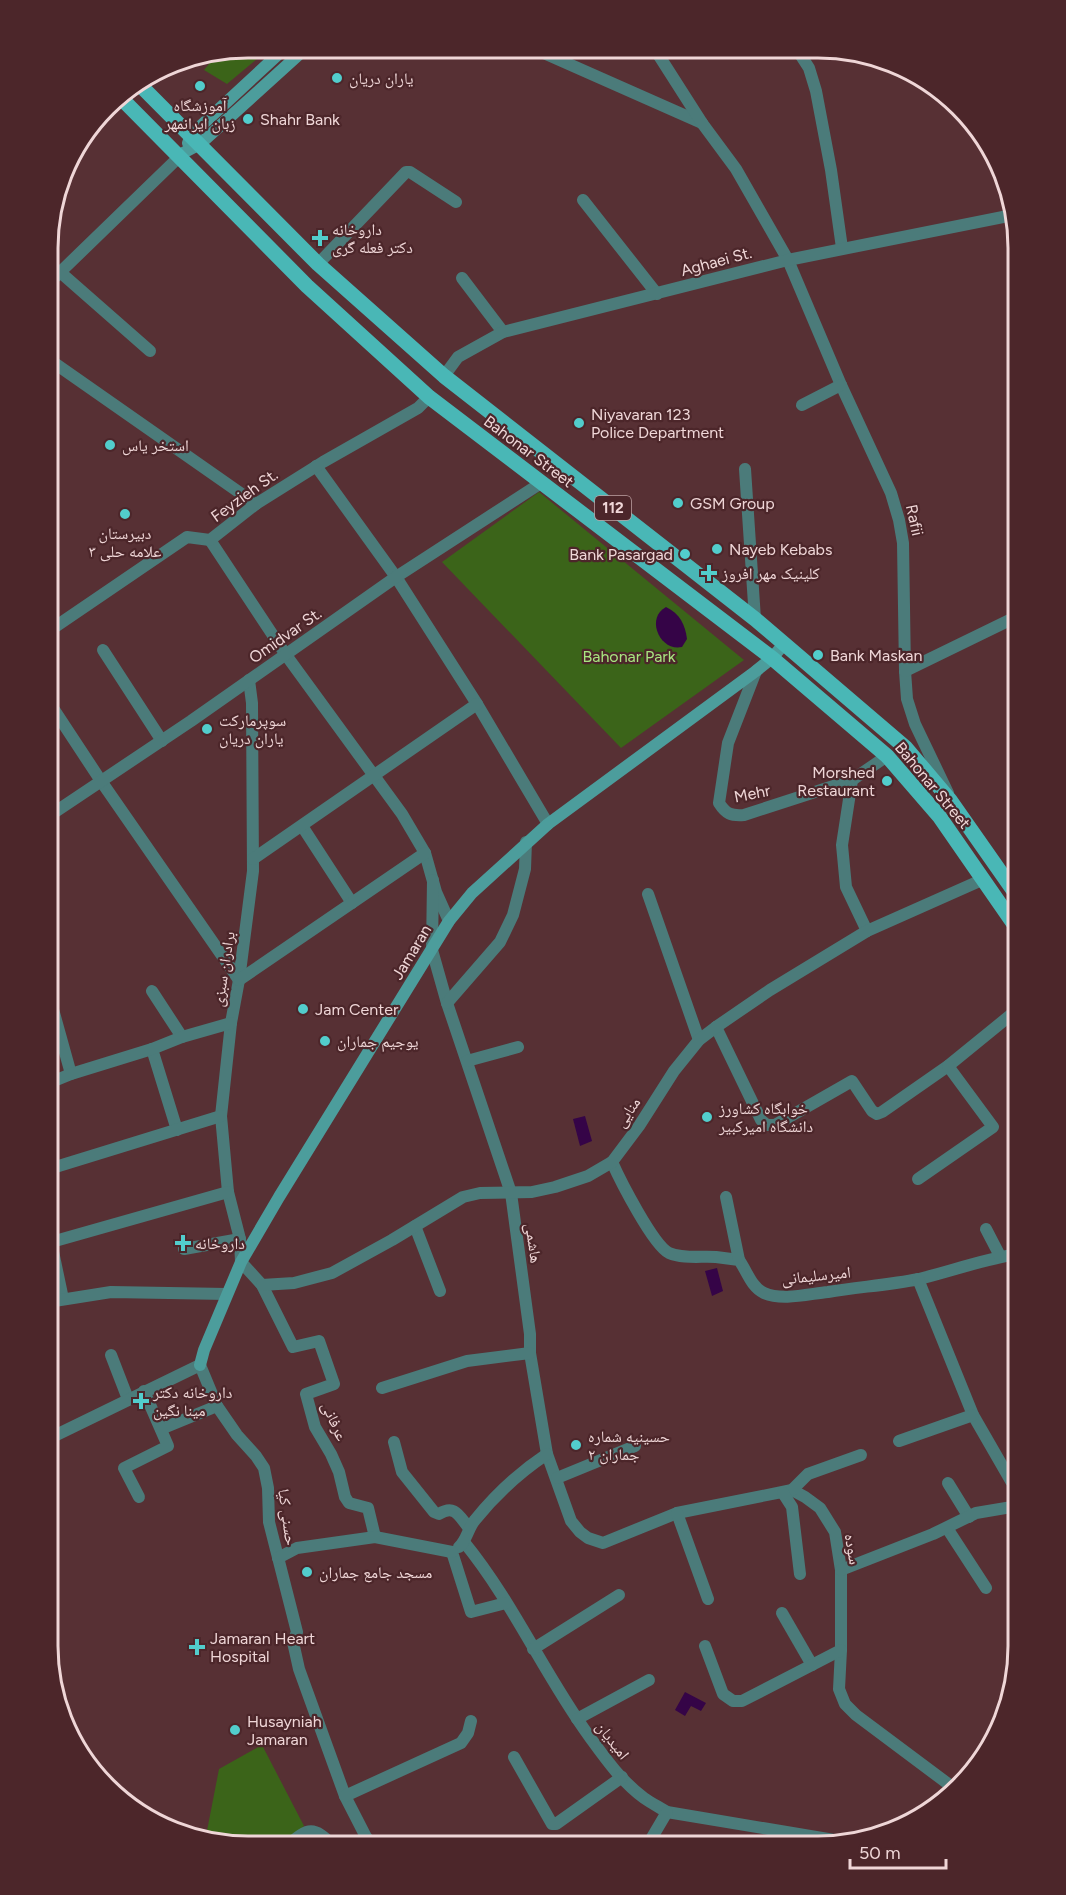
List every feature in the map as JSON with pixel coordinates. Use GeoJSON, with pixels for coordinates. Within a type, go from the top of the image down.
{"type":"FeatureCollection","features":[{"type":"Feature","properties":{"kind":"main road"},"geometry":{"type":"LineString","coordinates":[[181,155],[274,59]]}},
{"type":"Feature","properties":{"kind":"main road"},"geometry":{"type":"LineString","coordinates":[[195,140],[293,59]]}},
{"type":"Feature","properties":{"kind":"main road","name":"Bahonar Street"},"geometry":{"type":"LineString","coordinates":[[145,90],[318,264],[444,376],[755,619],[906,748],[950,800],[1008,882]]}},
{"type":"Feature","properties":{"kind":"main road","name":"Bahonar Street"},"geometry":{"type":"LineString","coordinates":[[127,103],[181,155],[307,286],[429,397],[772,658],[887,756],[939,816],[1008,914]]}},
{"type":"Feature","properties":{"kind":"main road"},"geometry":{"type":"LineString","coordinates":[[429,397],[444,376]]}},
{"type":"Feature","properties":{"kind":"main road","name":"Jamaran"},"geometry":{"type":"LineString","coordinates":[[200,1365],[241,1262],[449,921],[472,893],[526,842],[756,671],[784,644]]}},
{"type":"Feature","properties":{"kind":"street"},"geometry":{"type":"LineString","coordinates":[[556,58],[702,123]]}},
{"type":"Feature","properties":{"kind":"street","name":"Rafii"},"geometry":{"type":"LineString","coordinates":[[661,58],[702,123],[736,169],[788,260],[841,385],[891,493],[903,543],[907,699],[915,724],[937,767],[950,800]]}},
{"type":"Feature","properties":{"kind":"street"},"geometry":{"type":"LineString","coordinates":[[803,58],[809,68],[816,91],[831,170],[842,248]]}},
{"type":"Feature","properties":{"kind":"street"},"geometry":{"type":"LineString","coordinates":[[150,351],[60,272],[181,155]]}},
{"type":"Feature","properties":{"kind":"street"},"geometry":{"type":"LineString","coordinates":[[318,264],[406,172],[410,172],[456,202]]}},
{"type":"Feature","properties":{"kind":"street"},"geometry":{"type":"LineString","coordinates":[[582,200],[657,294]]}},
{"type":"Feature","properties":{"kind":"street","name":"Aghaei St."},"geometry":{"type":"LineString","coordinates":[[444,376],[458,357],[503,332],[788,260],[1005,216]]}},
{"type":"Feature","properties":{"kind":"street"},"geometry":{"type":"LineString","coordinates":[[462,278],[503,332]]}},
{"type":"Feature","properties":{"kind":"street"},"geometry":{"type":"LineString","coordinates":[[58,366],[256,504]]}},
{"type":"Feature","properties":{"kind":"street"},"geometry":{"type":"LineString","coordinates":[[802,405],[841,385]]}},
{"type":"Feature","properties":{"kind":"street","name":"Feyzieh St."},"geometry":{"type":"LineString","coordinates":[[58,625],[187,537],[210,540],[256,504],[316,466],[418,408],[429,397]]}},
{"type":"Feature","properties":{"kind":"street"},"geometry":{"type":"LineString","coordinates":[[316,466],[396,577],[477,704],[548,824]]}},
{"type":"Feature","properties":{"kind":"street"},"geometry":{"type":"LineString","coordinates":[[745,470],[755,619]]}},
{"type":"Feature","properties":{"kind":"street","name":"Omidvar St."},"geometry":{"type":"LineString","coordinates":[[58,810],[286,656],[396,577],[541,483]]}},
{"type":"Feature","properties":{"kind":"street"},"geometry":{"type":"LineString","coordinates":[[210,540],[286,656],[402,814],[425,853],[449,921]]}},
{"type":"Feature","properties":{"kind":"street"},"geometry":{"type":"LineString","coordinates":[[905,671],[1008,621]]}},
{"type":"Feature","properties":{"kind":"street"},"geometry":{"type":"LineString","coordinates":[[103,650],[162,741]]}},
{"type":"Feature","properties":{"kind":"street","name":"Mehr"},"geometry":{"type":"LineString","coordinates":[[756,671],[728,743],[719,803],[725,812],[732,816],[744,815],[852,780],[887,756]]}},
{"type":"Feature","properties":{"kind":"street","name":"برادران سبزی"},"geometry":{"type":"LineString","coordinates":[[241,1262],[240,1239],[228,1192],[221,1116],[253,859],[252,703],[249,680]]}},
{"type":"Feature","properties":{"kind":"street"},"geometry":{"type":"LineString","coordinates":[[253,859],[375,777],[477,704]]}},
{"type":"Feature","properties":{"kind":"street"},"geometry":{"type":"LineString","coordinates":[[58,716],[101,782],[239,980],[425,853]]}},
{"type":"Feature","properties":{"kind":"street"},"geometry":{"type":"LineString","coordinates":[[852,780],[842,845],[846,887],[867,931]]}},
{"type":"Feature","properties":{"kind":"street"},"geometry":{"type":"LineString","coordinates":[[302,826],[352,903]]}},
{"type":"Feature","properties":{"kind":"street"},"geometry":{"type":"LineString","coordinates":[[447,1003],[500,942],[509,924],[525,868],[526,842]]}},
{"type":"Feature","properties":{"kind":"street","name":"منایی"},"geometry":{"type":"LineString","coordinates":[[262,1285],[294,1283],[332,1273],[462,1197],[480,1193],[511,1193],[555,1187],[588,1176],[612,1162],[639,1126],[674,1071],[699,1040],[716,1027],[770,990],[867,931],[984,879]]}},
{"type":"Feature","properties":{"kind":"street","name":"هاشمی"},"geometry":{"type":"LineString","coordinates":[[433,880],[432,950],[447,1003],[511,1193],[530,1334],[530,1353],[548,1454],[571,1521],[579,1532],[603,1543],[677,1513]]}},
{"type":"Feature","properties":{"kind":"street"},"geometry":{"type":"LineString","coordinates":[[648,894],[699,1040]]}},
{"type":"Feature","properties":{"kind":"street"},"geometry":{"type":"LineString","coordinates":[[152,991],[182,1037]]}},
{"type":"Feature","properties":{"kind":"street"},"geometry":{"type":"LineString","coordinates":[[716,1027],[761,1120],[767,1125],[775,1125],[852,1081],[872,1111],[882,1112],[948,1066],[1007,1018]]}},
{"type":"Feature","properties":{"kind":"street"},"geometry":{"type":"LineString","coordinates":[[58,1079],[182,1037],[231,1023]]}},
{"type":"Feature","properties":{"kind":"street"},"geometry":{"type":"LineString","coordinates":[[58,1027],[71,1074]]}},
{"type":"Feature","properties":{"kind":"street"},"geometry":{"type":"LineString","coordinates":[[467,1061],[518,1047]]}},
{"type":"Feature","properties":{"kind":"street"},"geometry":{"type":"LineString","coordinates":[[152,1049],[177,1130]]}},
{"type":"Feature","properties":{"kind":"street"},"geometry":{"type":"LineString","coordinates":[[918,1179],[993,1127],[948,1066]]}},
{"type":"Feature","properties":{"kind":"street"},"geometry":{"type":"LineString","coordinates":[[58,1165],[221,1116]]}},
{"type":"Feature","properties":{"kind":"street"},"geometry":{"type":"LineString","coordinates":[[612,1162],[625,1189],[658,1241],[668,1252],[686,1256],[739,1260]]}},
{"type":"Feature","properties":{"kind":"street"},"geometry":{"type":"LineString","coordinates":[[58,1240],[228,1192]]}},
{"type":"Feature","properties":{"kind":"street","name":"امیرسلیمانی"},"geometry":{"type":"LineString","coordinates":[[726,1197],[739,1260],[752,1283],[762,1292],[777,1297],[918,1279],[1007,1256]]}},
{"type":"Feature","properties":{"kind":"street"},"geometry":{"type":"LineString","coordinates":[[415,1226],[440,1291]]}},
{"type":"Feature","properties":{"kind":"street"},"geometry":{"type":"LineString","coordinates":[[986,1228],[1000,1257]]}},
{"type":"Feature","properties":{"kind":"street"},"geometry":{"type":"LineString","coordinates":[[184,1249],[240,1239]]}},
{"type":"Feature","properties":{"kind":"street","name":"عرفانی"},"geometry":{"type":"LineString","coordinates":[[241,1262],[262,1285],[293,1347],[319,1341],[334,1384],[306,1394],[311,1416],[339,1472],[345,1497],[349,1503],[368,1508],[375,1537]]}},
{"type":"Feature","properties":{"kind":"street"},"geometry":{"type":"LineString","coordinates":[[58,1277],[63,1299]]}},
{"type":"Feature","properties":{"kind":"street"},"geometry":{"type":"LineString","coordinates":[[918,1279],[973,1414],[1007,1469]]}},
{"type":"Feature","properties":{"kind":"street"},"geometry":{"type":"LineString","coordinates":[[58,1300],[111,1292],[227,1294]]}},
{"type":"Feature","properties":{"kind":"street"},"geometry":{"type":"LineString","coordinates":[[382,1388],[466,1361],[530,1353]]}},
{"type":"Feature","properties":{"kind":"street"},"geometry":{"type":"LineString","coordinates":[[111,1355],[128,1399]]}},
{"type":"Feature","properties":{"kind":"street"},"geometry":{"type":"LineString","coordinates":[[58,1434],[200,1365]]}},
{"type":"Feature","properties":{"kind":"street","name":"حسنی کیا"},"geometry":{"type":"LineString","coordinates":[[200,1365],[217,1406],[264,1468],[268,1488],[269,1522],[297,1632],[293,1642],[298,1669],[345,1796],[366,1836]]}},
{"type":"Feature","properties":{"kind":"street"},"geometry":{"type":"LineString","coordinates":[[139,1497],[124,1468],[168,1446],[144,1391]]}},
{"type":"Feature","properties":{"kind":"street"},"geometry":{"type":"LineString","coordinates":[[161,1429],[217,1406]]}},
{"type":"Feature","properties":{"kind":"street"},"geometry":{"type":"LineString","coordinates":[[899,1441],[973,1414]]}},
{"type":"Feature","properties":{"kind":"street"},"geometry":{"type":"LineString","coordinates":[[394,1442],[402,1472],[434,1512],[439,1514],[446,1509],[452,1510],[469,1528]]}},
{"type":"Feature","properties":{"kind":"street"},"geometry":{"type":"LineString","coordinates":[[557,1478],[635,1446]]}},
{"type":"Feature","properties":{"kind":"street"},"geometry":{"type":"LineString","coordinates":[[452,1552],[464,1542],[469,1528],[492,1498],[531,1465],[548,1454]]}},
{"type":"Feature","properties":{"kind":"street"},"geometry":{"type":"LineString","coordinates":[[708,1599],[677,1513],[787,1491],[807,1474],[861,1455]]}},
{"type":"Feature","properties":{"kind":"street"},"geometry":{"type":"LineString","coordinates":[[948,1483],[969,1517]]}},
{"type":"Feature","properties":{"kind":"street"},"geometry":{"type":"LineString","coordinates":[[787,1491],[792,1507],[800,1574]]}},
{"type":"Feature","properties":{"kind":"street","name":"سوده"},"geometry":{"type":"LineString","coordinates":[[787,1491],[805,1497],[820,1508],[836,1532],[841,1570],[839,1689],[845,1704],[856,1716],[948,1784]]}},
{"type":"Feature","properties":{"kind":"street"},"geometry":{"type":"LineString","coordinates":[[841,1570],[947,1528],[976,1514],[1007,1508]]}},
{"type":"Feature","properties":{"kind":"street"},"geometry":{"type":"LineString","coordinates":[[947,1528],[986,1588]]}},
{"type":"Feature","properties":{"kind":"street"},"geometry":{"type":"LineString","coordinates":[[278,1558],[297,1548],[375,1537],[452,1552]]}},
{"type":"Feature","properties":{"kind":"street","name":"امیدیان"},"geometry":{"type":"LineString","coordinates":[[464,1542],[478,1559],[577,1719],[607,1762],[643,1797],[667,1812],[780,1836]]}},
{"type":"Feature","properties":{"kind":"street"},"geometry":{"type":"LineString","coordinates":[[452,1552],[471,1612],[506,1603]]}},
{"type":"Feature","properties":{"kind":"street"},"geometry":{"type":"LineString","coordinates":[[533,1649],[619,1595]]}},
{"type":"Feature","properties":{"kind":"street"},"geometry":{"type":"LineString","coordinates":[[782,1613],[812,1665]]}},
{"type":"Feature","properties":{"kind":"street"},"geometry":{"type":"LineString","coordinates":[[705,1646],[723,1694],[734,1701],[742,1701],[841,1650]]}},
{"type":"Feature","properties":{"kind":"street"},"geometry":{"type":"LineString","coordinates":[[577,1719],[649,1680]]}},
{"type":"Feature","properties":{"kind":"street"},"geometry":{"type":"LineString","coordinates":[[345,1796],[461,1743],[468,1733],[471,1721]]}},
{"type":"Feature","properties":{"kind":"street"},"geometry":{"type":"LineString","coordinates":[[514,1757],[552,1824],[556,1824],[622,1777]]}},
{"type":"Feature","properties":{"kind":"street"},"geometry":{"type":"LineString","coordinates":[[653,1836],[667,1812]]}},
{"type":"Feature","properties":{"kind":"street"},"geometry":{"type":"LineString","coordinates":[[298,1836],[304,1831],[313,1831],[323,1836]]}},
{"type":"Feature","properties":{"kind":"green space"},"geometry":{"type":"Polygon","coordinates":[[[257,59],[227,84],[204,70],[211,62],[257,59]]]}},
{"type":"Feature","properties":{"kind":"green space","name":"Bahonar Park"},"geometry":{"type":"Polygon","coordinates":[[[539,492],[744,660],[621,748],[442,562],[539,492]]]}},
{"type":"Feature","properties":{"kind":"green space"},"geometry":{"type":"Polygon","coordinates":[[[262,1745],[304,1826],[292,1836],[224,1835],[207,1832],[219,1769],[262,1745]]]}},
{"type":"Feature","properties":{"kind":"shaded area"},"geometry":{"type":"Polygon","coordinates":[[[666,607],[678,616],[685,629],[687,639],[682,647],[667,644],[658,633],[657,619],[666,607]]]}},
{"type":"Feature","properties":{"kind":"shaded area"},"geometry":{"type":"Polygon","coordinates":[[[585,1116],[592,1141],[580,1146],[573,1119],[585,1116]]]}},
{"type":"Feature","properties":{"kind":"shaded area"},"geometry":{"type":"Polygon","coordinates":[[[717,1268],[723,1291],[712,1296],[705,1271],[717,1268]]]}},
{"type":"Feature","properties":{"kind":"shaded area"},"geometry":{"type":"Polygon","coordinates":[[[685,1692],[706,1703],[701,1711],[691,1706],[685,1716],[675,1710],[685,1692]]]}},
{"type":"Feature","properties":{"kind":"place","name":"یاران دریان"},"geometry":{"type":"Point","coordinates":[337,78]}},
{"type":"Feature","properties":{"kind":"place","name":"آموزشگاه زبان ایرانمهر"},"geometry":{"type":"Point","coordinates":[200,86]}},
{"type":"Feature","properties":{"kind":"place","name":"Shahr Bank"},"geometry":{"type":"Point","coordinates":[248,119]}},
{"type":"Feature","properties":{"kind":"place","name":"داروخانه دکتر فعله گری"},"geometry":{"type":"Point","coordinates":[320,238]}},
{"type":"Feature","properties":{"kind":"place","name":"Niyavaran 123 Police Department"},"geometry":{"type":"Point","coordinates":[579,423]}},
{"type":"Feature","properties":{"kind":"place","name":"استخر یاس"},"geometry":{"type":"Point","coordinates":[110,445]}},
{"type":"Feature","properties":{"kind":"place","name":"GSM Group"},"geometry":{"type":"Point","coordinates":[678,503]}},
{"type":"Feature","properties":{"kind":"place","name":"دبیرستان علامه حلی ۳"},"geometry":{"type":"Point","coordinates":[125,514]}},
{"type":"Feature","properties":{"kind":"place","name":"Nayeb Kebabs"},"geometry":{"type":"Point","coordinates":[717,549]}},
{"type":"Feature","properties":{"kind":"place","name":"Bank Pasargad"},"geometry":{"type":"Point","coordinates":[685,554]}},
{"type":"Feature","properties":{"kind":"place","name":"کلینیک مهر افروز"},"geometry":{"type":"Point","coordinates":[709,573]}},
{"type":"Feature","properties":{"kind":"place","name":"Bank Maskan"},"geometry":{"type":"Point","coordinates":[818,655]}},
{"type":"Feature","properties":{"kind":"place","name":"سوپرمارکت یاران دریان"},"geometry":{"type":"Point","coordinates":[207,729]}},
{"type":"Feature","properties":{"kind":"place","name":"Morshed Restaurant"},"geometry":{"type":"Point","coordinates":[887,781]}},
{"type":"Feature","properties":{"kind":"place","name":"Jam Center"},"geometry":{"type":"Point","coordinates":[303,1009]}},
{"type":"Feature","properties":{"kind":"place","name":"یوجیم جماران"},"geometry":{"type":"Point","coordinates":[325,1041]}},
{"type":"Feature","properties":{"kind":"place","name":"خوابگاه کشاورز دانشگاه امیرکبیر"},"geometry":{"type":"Point","coordinates":[707,1117]}},
{"type":"Feature","properties":{"kind":"place","name":"داروخانه"},"geometry":{"type":"Point","coordinates":[183,1243]}},
{"type":"Feature","properties":{"kind":"place","name":"داروخانه دکتر مینا نگین"},"geometry":{"type":"Point","coordinates":[141,1401]}},
{"type":"Feature","properties":{"kind":"place","name":"حسینیه شماره ۲ جماران"},"geometry":{"type":"Point","coordinates":[576,1445]}},
{"type":"Feature","properties":{"kind":"place","name":"مسجد جامع جماران"},"geometry":{"type":"Point","coordinates":[307,1572]}},
{"type":"Feature","properties":{"kind":"place","name":"Jamaran Heart Hospital"},"geometry":{"type":"Point","coordinates":[197,1647]}},
{"type":"Feature","properties":{"kind":"place","name":"Husayniah Jamaran"},"geometry":{"type":"Point","coordinates":[235,1730]}}]}
